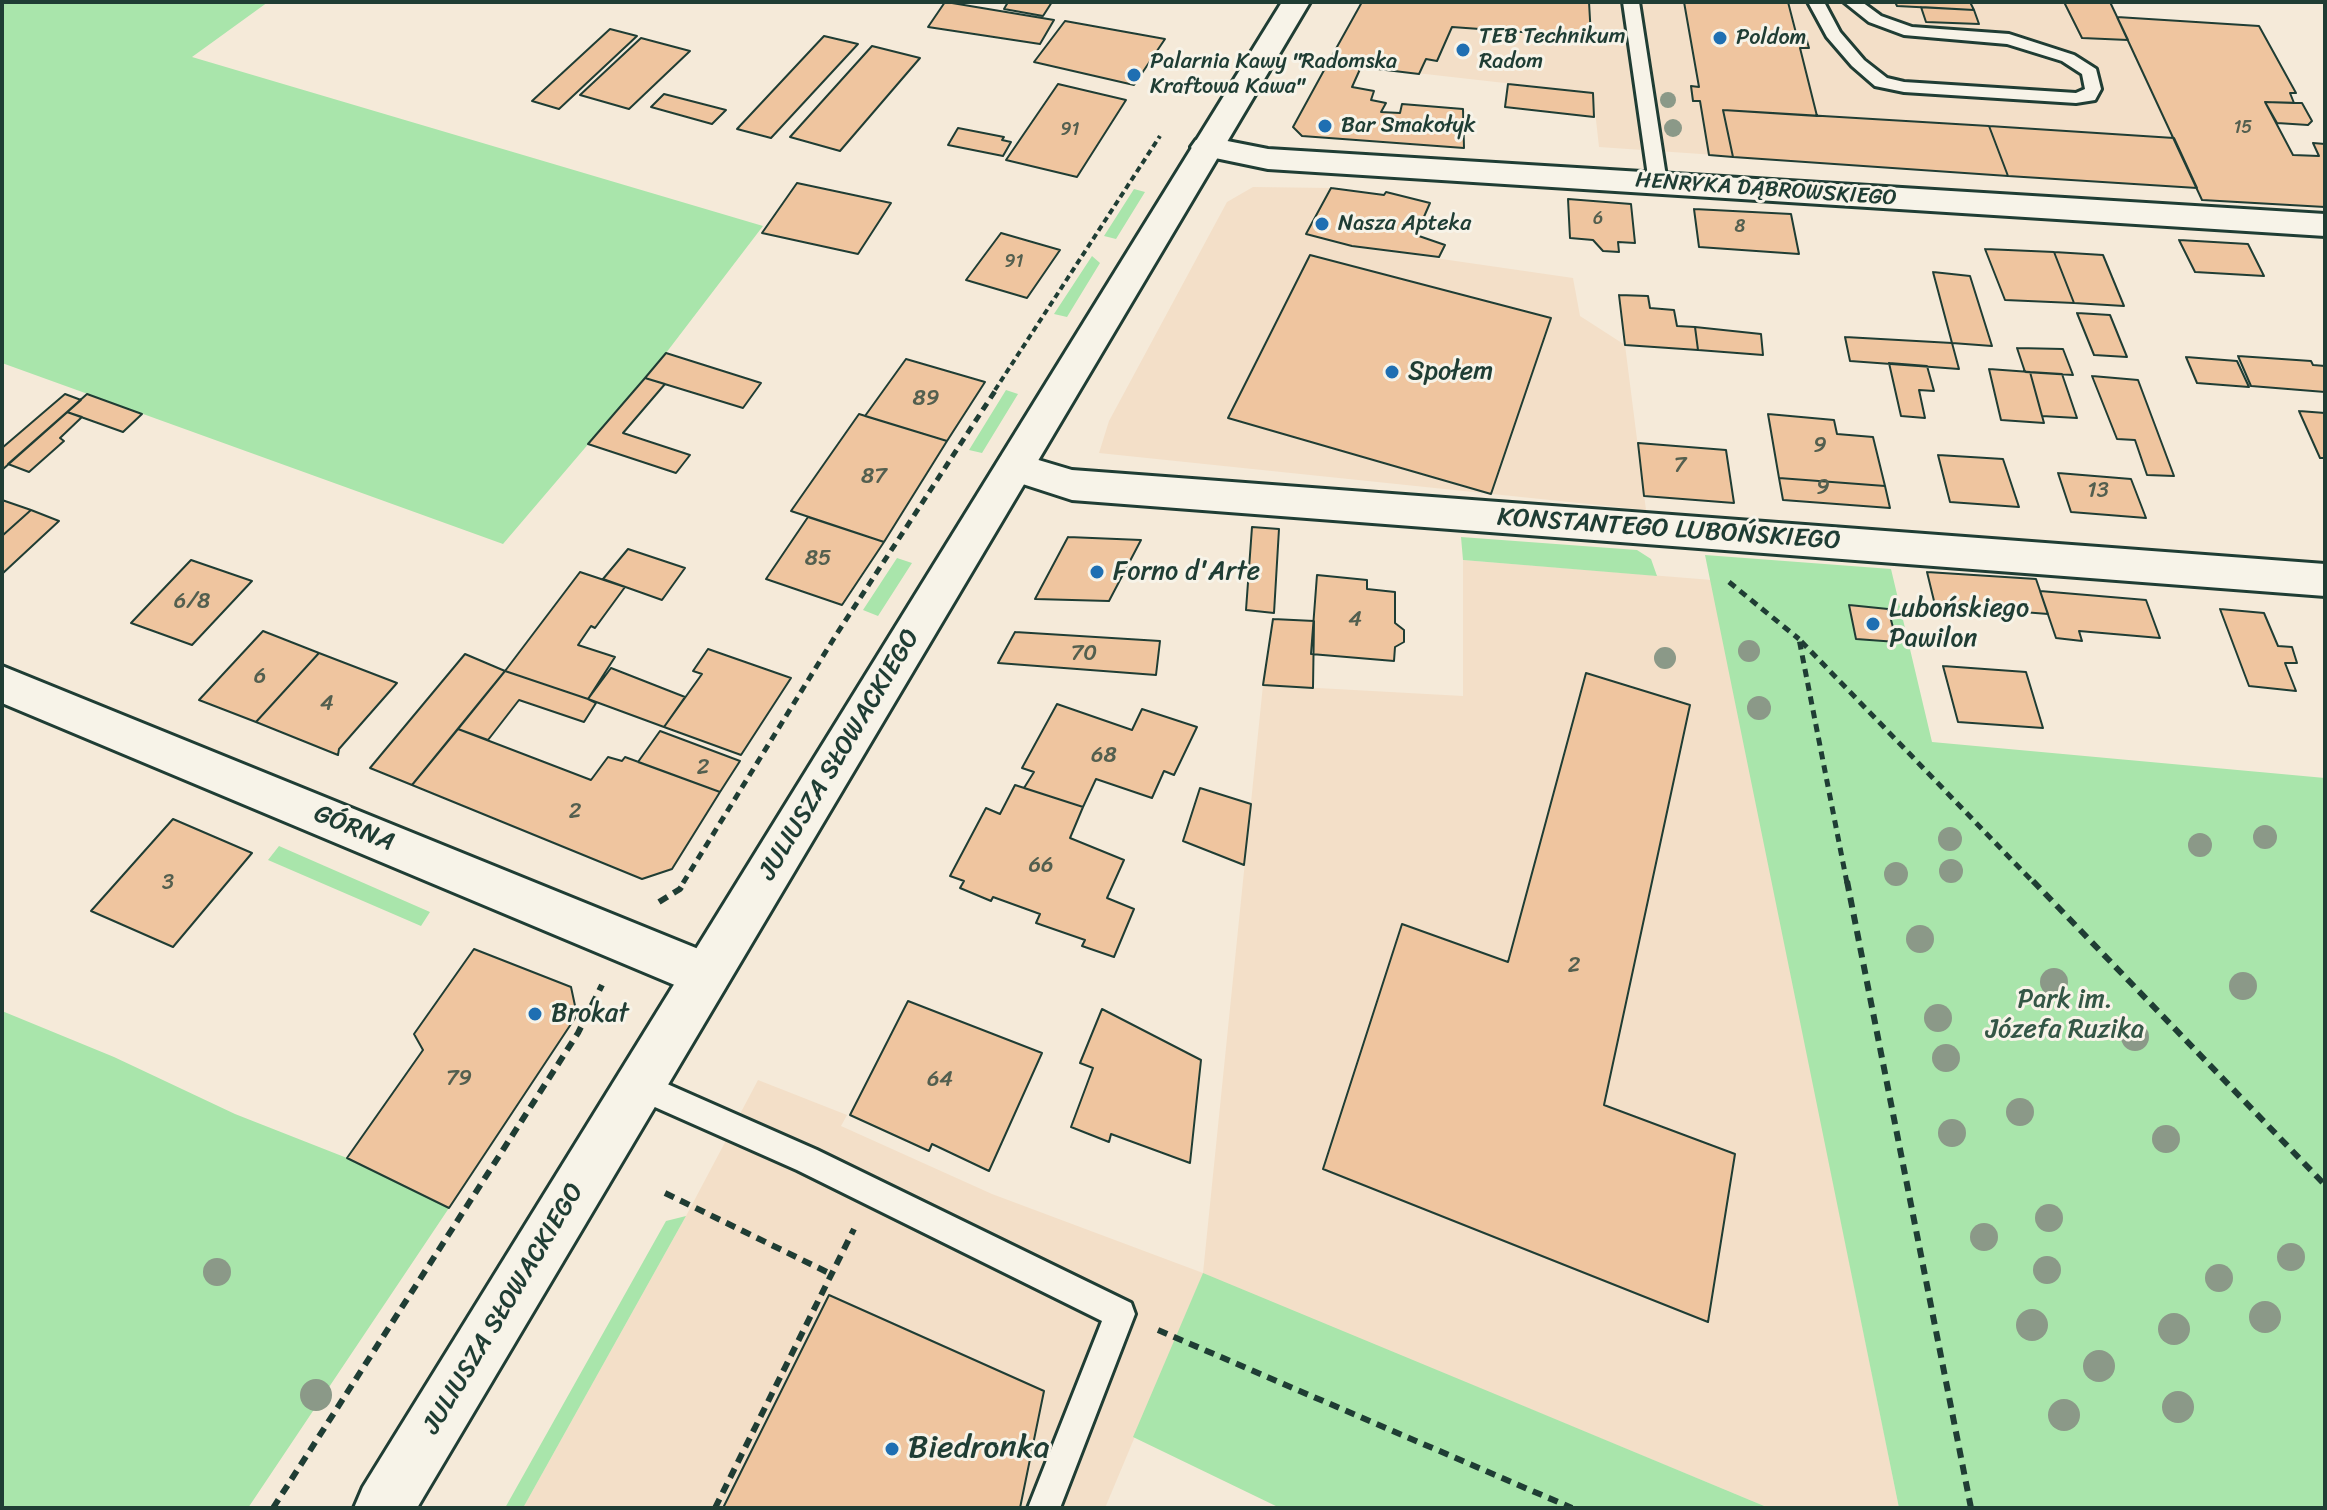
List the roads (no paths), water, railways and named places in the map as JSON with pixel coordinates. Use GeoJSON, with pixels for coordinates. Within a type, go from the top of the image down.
{"type":"FeatureCollection","features":[{"type":"Feature","properties":{"kind":"street","name":"JULIUSZA SŁOWACKIEGO"},"geometry":{"type":"LineString","coordinates":[[384,1508],[1296,2]]}},
{"type":"Feature","properties":{"kind":"street","name":"HENRYKA DĄBROWSKIEGO"},"geometry":{"type":"LineString","coordinates":[[1207,147],[1268,159],[2325,225]]}},
{"type":"Feature","properties":{"kind":"street","name":"KONSTANTEGO LUBOŃSKIEGO"},"geometry":{"type":"LineString","coordinates":[[1015,467],[1072,485],[2325,580]]}},
{"type":"Feature","properties":{"kind":"street","name":"GÓRNA"},"geometry":{"type":"LineString","coordinates":[[2,684],[706,975]]}},
{"type":"Feature","properties":{"kind":"lane"},"geometry":{"type":"LineString","coordinates":[[1631,2],[1658,183]]}},
{"type":"Feature","properties":{"kind":"lane"},"geometry":{"type":"LineString","coordinates":[[1816,2],[1833,34],[1858,63],[1881,82],[1904,87],[2076,98],[2089,96],[2093,89],[2090,73],[2084,66],[2068,58],[2009,39],[1910,32],[1875,19],[1852,2]]}},
{"type":"Feature","properties":{"kind":"lane"},"geometry":{"type":"LineString","coordinates":[[640,1086],[873,1192],[1120,1314],[1044,1508]]}},
{"type":"Feature","properties":{"kind":"place","name":"Poldom"},"geometry":{"type":"Point","coordinates":[1720,38]}},
{"type":"Feature","properties":{"kind":"place","name":"TEB Technikum Radom"},"geometry":{"type":"Point","coordinates":[1463,50]}},
{"type":"Feature","properties":{"kind":"place","name":"Palarnia Kawy \"Radomska Kraftowa Kawa\""},"geometry":{"type":"Point","coordinates":[1134,75]}},
{"type":"Feature","properties":{"kind":"place","name":"Bar Smakołyk"},"geometry":{"type":"Point","coordinates":[1325,126]}},
{"type":"Feature","properties":{"kind":"place","name":"Nasza Apteka"},"geometry":{"type":"Point","coordinates":[1322,224]}},
{"type":"Feature","properties":{"kind":"place","name":"Społem"},"geometry":{"type":"Point","coordinates":[1392,372]}},
{"type":"Feature","properties":{"kind":"place","name":"Forno d'Arte"},"geometry":{"type":"Point","coordinates":[1097,572]}},
{"type":"Feature","properties":{"kind":"place","name":"Lubońskiego Pawilon"},"geometry":{"type":"Point","coordinates":[1873,624]}},
{"type":"Feature","properties":{"kind":"place","name":"Brokat"},"geometry":{"type":"Point","coordinates":[535,1014]}},
{"type":"Feature","properties":{"kind":"place","name":"Biedronka"},"geometry":{"type":"Point","coordinates":[892,1449]}},
{"type":"Feature","properties":{"kind":"park label","name":"Park im. Józefa Ruzika"},"geometry":{"type":"Point","coordinates":[2065,1015]}}]}
